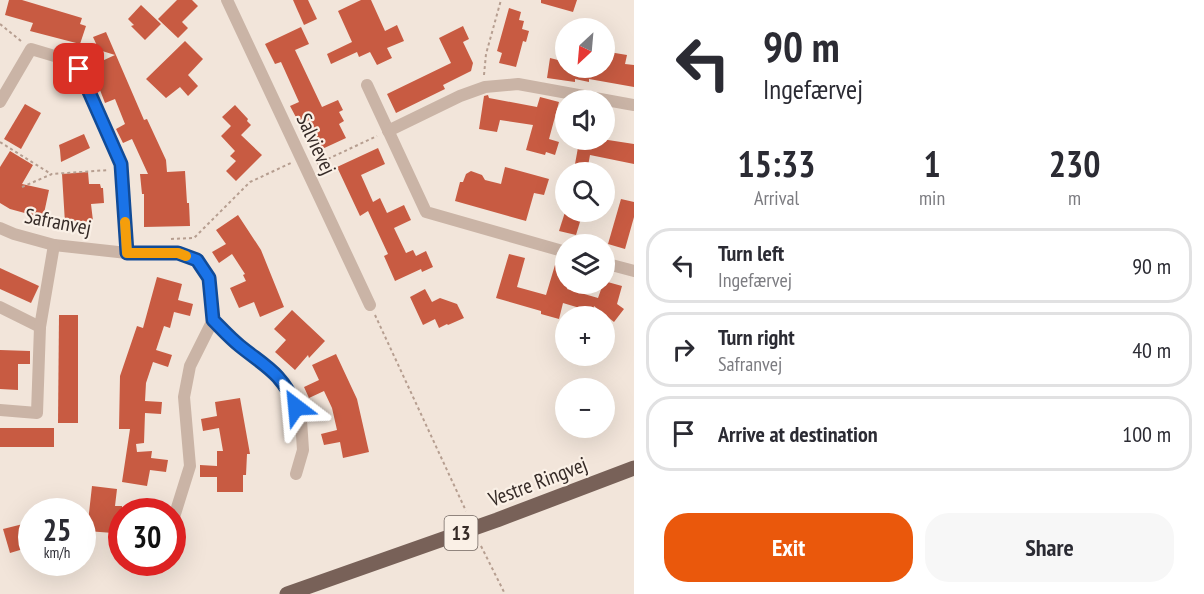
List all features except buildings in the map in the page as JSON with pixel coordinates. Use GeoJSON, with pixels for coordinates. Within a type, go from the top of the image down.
{"type":"FeatureCollection","features":[{"type":"Feature","properties":{"kind":"main road","name":"Vestre Ringvej"},"geometry":{"type":"LineString","coordinates":[[288,594],[497,520],[634,468]]}},
{"type":"Feature","properties":{"kind":"street","name":"Salvievej"},"geometry":{"type":"LineString","coordinates":[[227,0],[370,305]]}},
{"type":"Feature","properties":{"kind":"street"},"geometry":{"type":"LineString","coordinates":[[0,102],[31,49]]}},
{"type":"Feature","properties":{"kind":"street","name":"Safranvej"},"geometry":{"type":"LineString","coordinates":[[0,228],[54,245],[127,253],[121,164],[79,69],[68,60],[31,49]]}},
{"type":"Feature","properties":{"kind":"street"},"geometry":{"type":"LineString","coordinates":[[388,131],[460,96],[485,87],[518,84],[634,105]]}},
{"type":"Feature","properties":{"kind":"street"},"geometry":{"type":"LineString","coordinates":[[367,85],[426,212],[555,249]]}},
{"type":"Feature","properties":{"kind":"street"},"geometry":{"type":"LineString","coordinates":[[0,410],[37,413],[40,327],[54,245]]}},
{"type":"Feature","properties":{"kind":"street"},"geometry":{"type":"LineString","coordinates":[[127,253],[178,253],[197,260],[209,278],[213,320],[190,366],[184,397],[190,466],[180,498]]}},
{"type":"Feature","properties":{"kind":"street"},"geometry":{"type":"LineString","coordinates":[[615,266],[634,271]]}},
{"type":"Feature","properties":{"kind":"street"},"geometry":{"type":"LineString","coordinates":[[0,307],[40,327]]}},
{"type":"Feature","properties":{"kind":"street"},"geometry":{"type":"LineString","coordinates":[[213,320],[239,345],[276,373],[291,394],[301,420],[303,450],[296,474]]}},
{"type":"Feature","properties":{"kind":"path"},"geometry":{"type":"LineString","coordinates":[[485,87],[483,72],[486,54],[501,0]]}},
{"type":"Feature","properties":{"kind":"path"},"geometry":{"type":"LineString","coordinates":[[0,24],[31,49]]}},
{"type":"Feature","properties":{"kind":"path"},"geometry":{"type":"LineString","coordinates":[[167,239],[194,237],[250,182],[388,131]]}},
{"type":"Feature","properties":{"kind":"path"},"geometry":{"type":"LineString","coordinates":[[0,142],[52,174]]}},
{"type":"Feature","properties":{"kind":"path"},"geometry":{"type":"LineString","coordinates":[[22,187],[52,174],[122,169]]}},
{"type":"Feature","properties":{"kind":"path"},"geometry":{"type":"LineString","coordinates":[[370,305],[466,511]]}},
{"type":"Feature","properties":{"kind":"path"},"geometry":{"type":"LineString","coordinates":[[482,546],[505,594]]}},
{"type":"Feature","properties":{"kind":"slow traffic"},"geometry":{"type":"LineString","coordinates":[[125,222],[127,253],[178,253],[186,256]]}},
{"type":"Feature","properties":{"kind":"route"},"geometry":{"type":"LineString","coordinates":[[79,69],[121,164],[127,253],[178,253],[197,260],[209,278],[213,320],[239,345],[276,373],[291,394],[296,407]]}}]}
